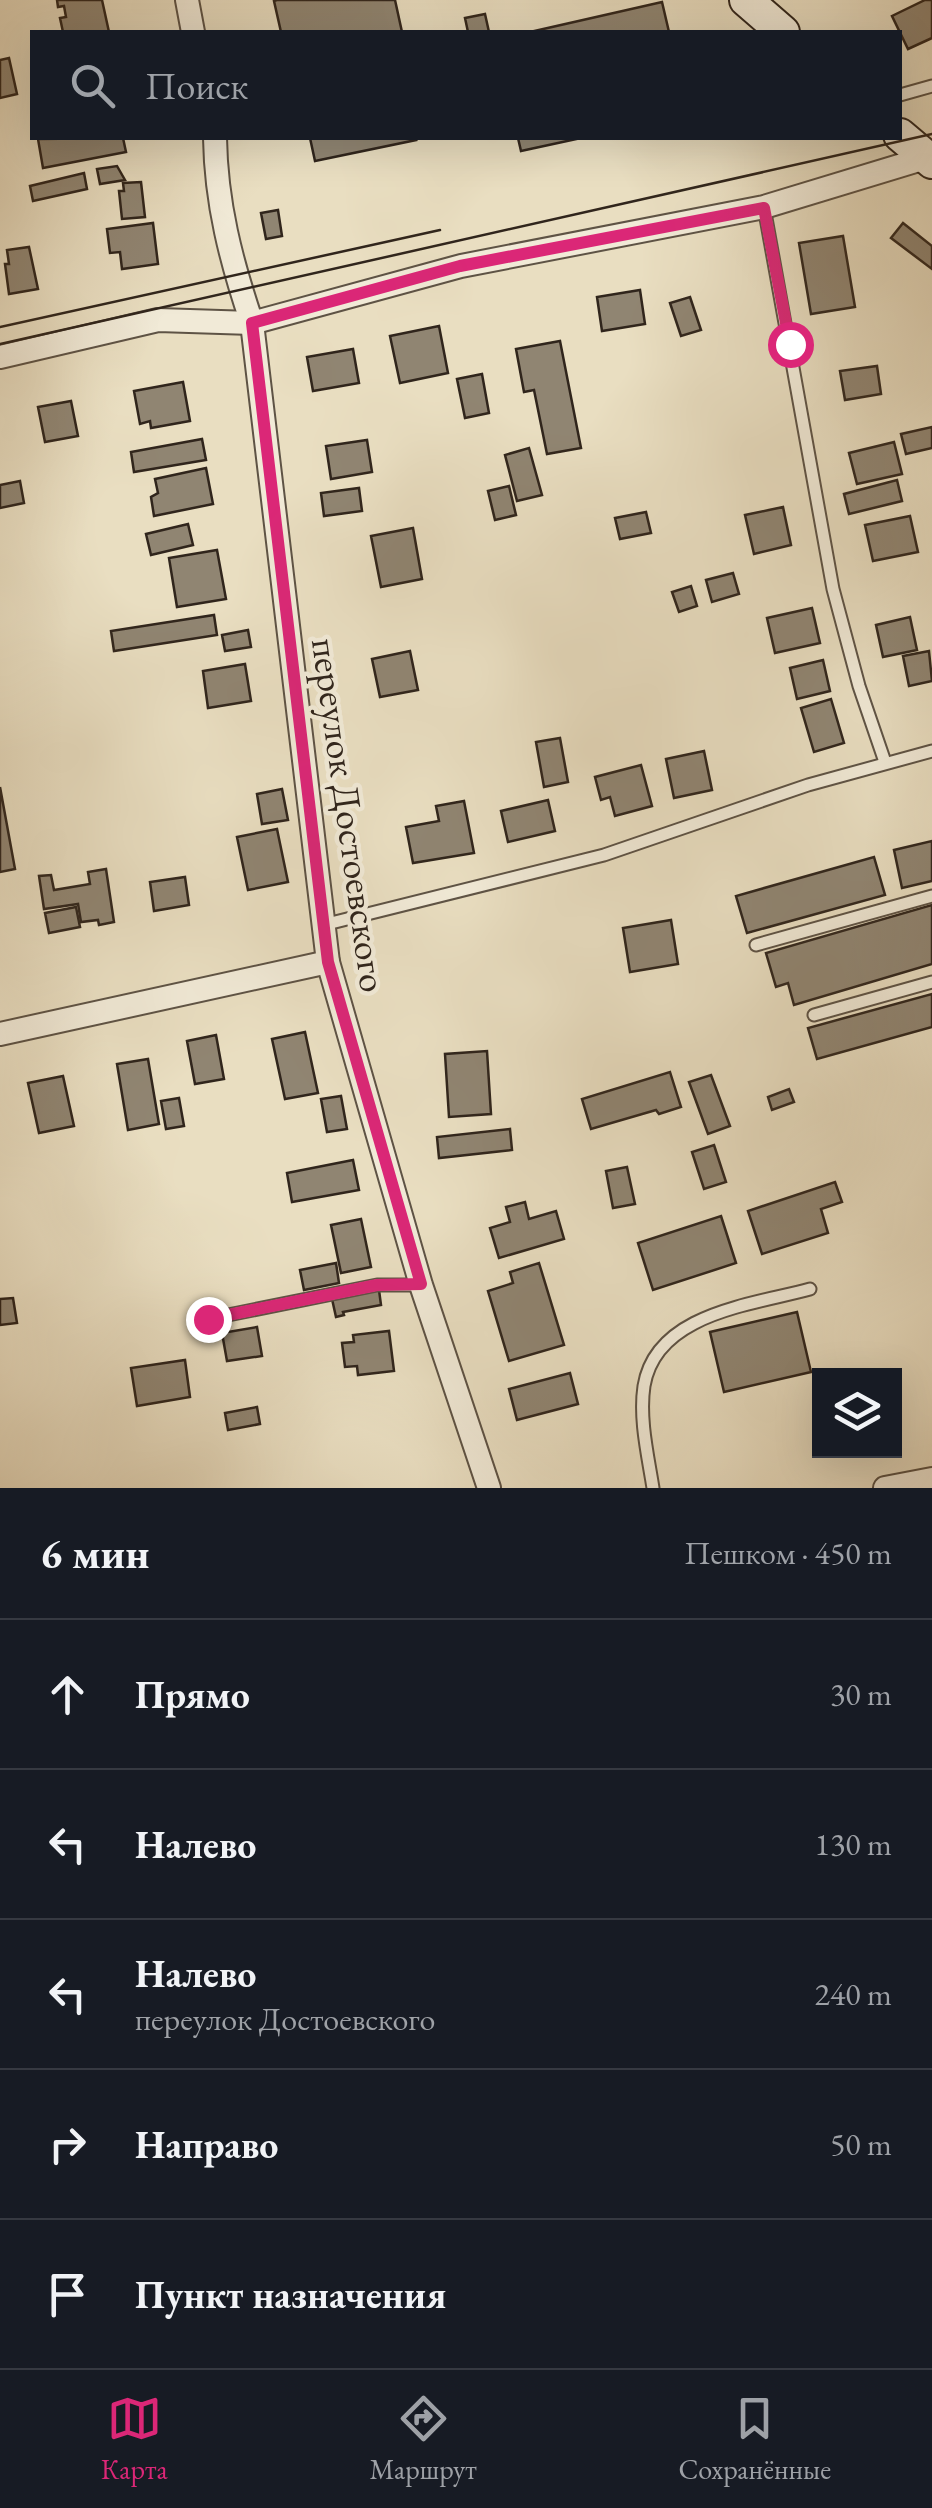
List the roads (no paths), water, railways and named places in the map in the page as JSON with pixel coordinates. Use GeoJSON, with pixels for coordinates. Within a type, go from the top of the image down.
{"type":"FeatureCollection","features":[{"type":"Feature","properties":{"kind":"main road"},"geometry":{"type":"LineString","coordinates":[[746,0],[781,30]]}},
{"type":"Feature","properties":{"kind":"main road"},"geometry":{"type":"LineString","coordinates":[[902,137],[930,158]]}},
{"type":"Feature","properties":{"kind":"street"},"geometry":{"type":"LineString","coordinates":[[187,0],[193,30]]}},
{"type":"Feature","properties":{"kind":"street","name":"переулок Достоевского"},"geometry":{"type":"LineString","coordinates":[[216,140],[216,182],[224,233],[252,323],[328,962],[421,1284],[489,1488]]}},
{"type":"Feature","properties":{"kind":"street"},"geometry":{"type":"LineString","coordinates":[[0,358],[158,320],[252,323],[460,266],[764,208],[930,158]]}},
{"type":"Feature","properties":{"kind":"street"},"geometry":{"type":"LineString","coordinates":[[0,1034],[328,962]]}},
{"type":"Feature","properties":{"kind":"street"},"geometry":{"type":"LineString","coordinates":[[884,1488],[932,1478]]}},
{"type":"Feature","properties":{"kind":"lane"},"geometry":{"type":"LineString","coordinates":[[902,94],[932,86]]}},
{"type":"Feature","properties":{"kind":"lane"},"geometry":{"type":"LineString","coordinates":[[764,208],[833,589],[859,686],[886,762]]}},
{"type":"Feature","properties":{"kind":"lane"},"geometry":{"type":"LineString","coordinates":[[323,925],[604,856],[722,814],[932,751]]}},
{"type":"Feature","properties":{"kind":"lane"},"geometry":{"type":"LineString","coordinates":[[756,945],[932,896]]}},
{"type":"Feature","properties":{"kind":"lane"},"geometry":{"type":"LineString","coordinates":[[814,1015],[932,982]]}},
{"type":"Feature","properties":{"kind":"lane"},"geometry":{"type":"LineString","coordinates":[[208,1319],[377,1285],[421,1284]]}},
{"type":"Feature","properties":{"kind":"lane"},"geometry":{"type":"LineString","coordinates":[[653,1488],[643,1390],[648,1368],[658,1352],[686,1326],[707,1317],[810,1289]]}},
{"type":"Feature","properties":{"kind":"tram line"},"geometry":{"type":"LineString","coordinates":[[0,344],[932,134]]}},
{"type":"Feature","properties":{"kind":"tram line"},"geometry":{"type":"LineString","coordinates":[[0,327],[440,230]]}}]}
